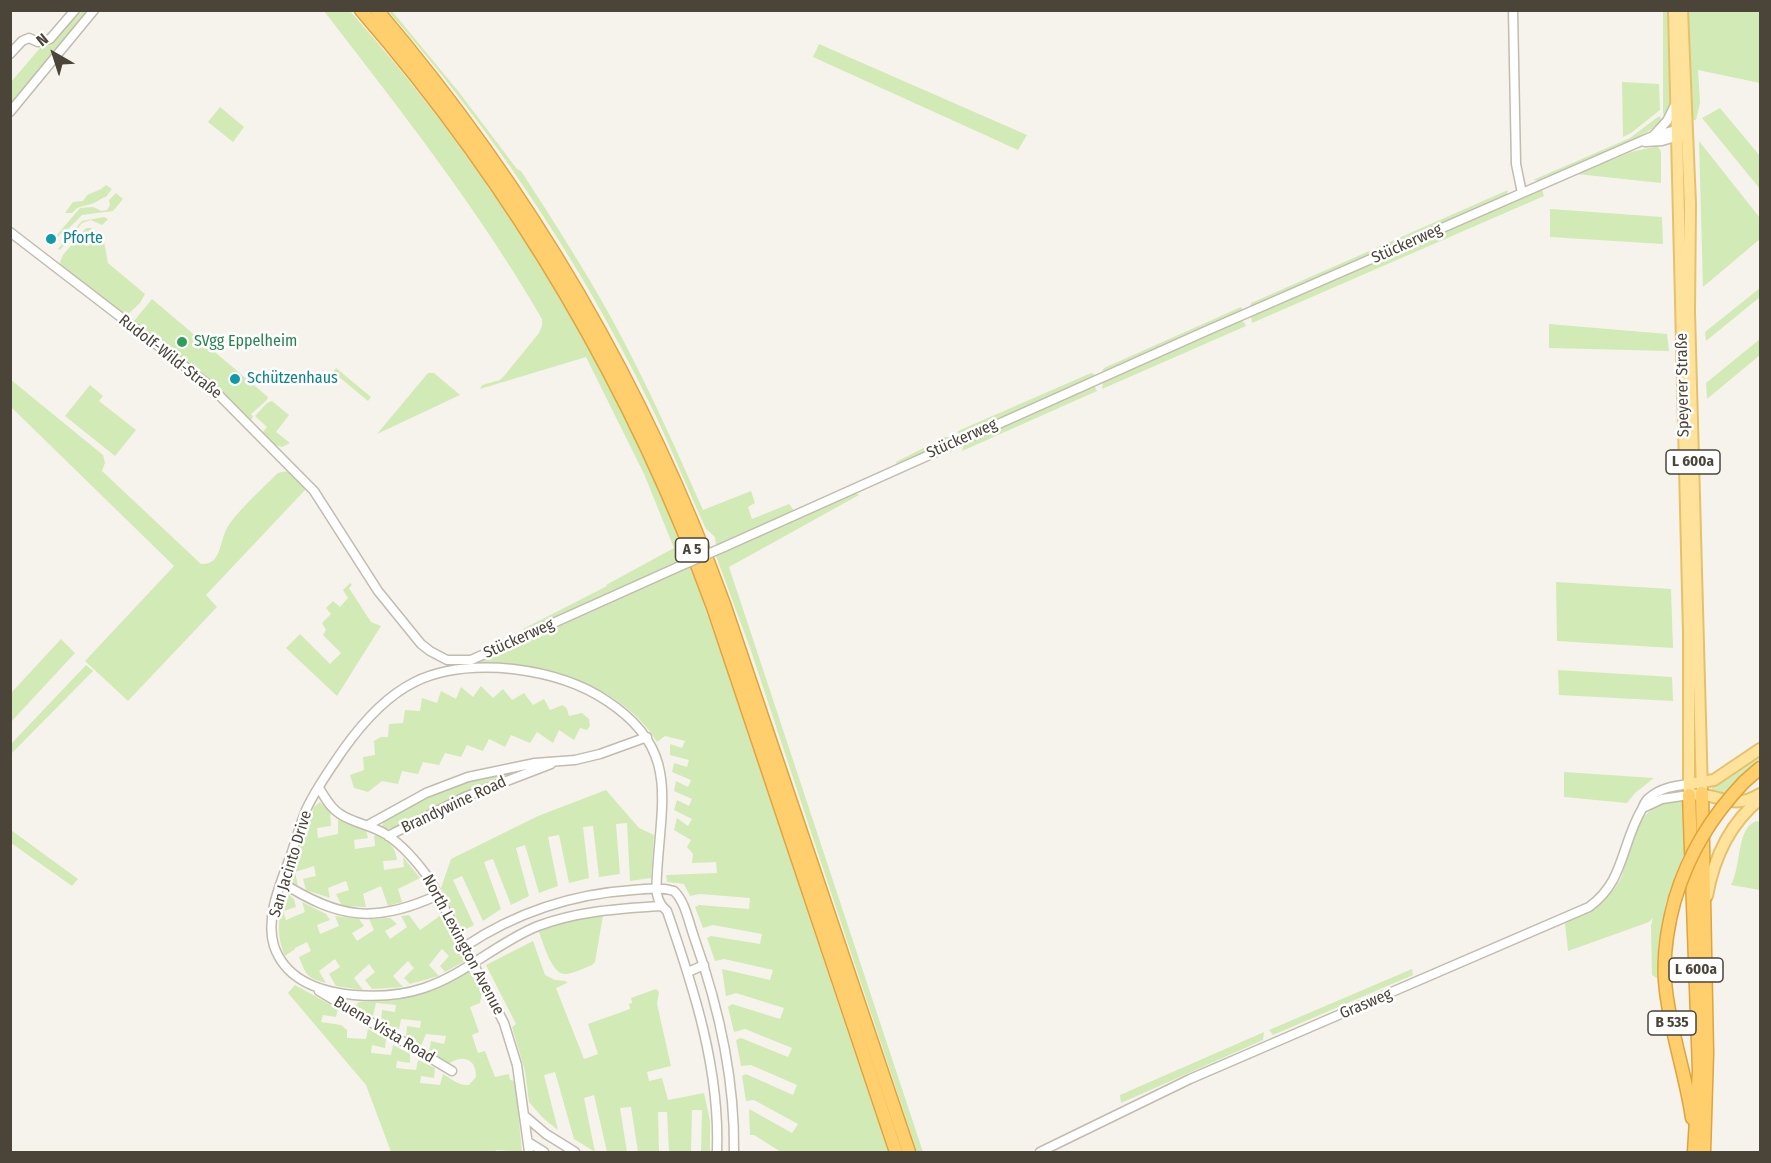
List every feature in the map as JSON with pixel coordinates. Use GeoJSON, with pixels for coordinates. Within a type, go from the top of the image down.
{"type":"FeatureCollection","features":[{"type":"Feature","properties":{"kind":"highway","name":"A 5"},"geometry":{"type":"LineString","coordinates":[[361,10],[440,106],[533,239],[601,356],[656,465],[714,610],[896,1152]]}},
{"type":"Feature","properties":{"kind":"highway","name":"A 5"},"geometry":{"type":"LineString","coordinates":[[377,10],[479,138],[543,233],[611,348],[665,457],[724,604],[909,1152]]}},
{"type":"Feature","properties":{"kind":"highway","name":"B 535"},"geometry":{"type":"LineString","coordinates":[[1698,1150],[1687,1084],[1665,988],[1668,928],[1689,858],[1706,827],[1744,782],[1761,768]]}},
{"type":"Feature","properties":{"kind":"highway","name":"L 600a"},"geometry":{"type":"LineString","coordinates":[[1695,788],[1704,911]]}},
{"type":"Feature","properties":{"kind":"highway","name":"L 600a"},"geometry":{"type":"LineString","coordinates":[[1695,788],[1698,1150]]}},
{"type":"Feature","properties":{"kind":"highway","name":"B 535"},"geometry":{"type":"LineString","coordinates":[[1698,1150],[1707,1090],[1704,911]]}},
{"type":"Feature","properties":{"kind":"main road","name":"Speyerer Straße"},"geometry":{"type":"LineString","coordinates":[[1674,10],[1676,101],[1680,134]]}},
{"type":"Feature","properties":{"kind":"main road","name":"Speyerer Straße"},"geometry":{"type":"LineString","coordinates":[[1682,10],[1680,134],[1692,455],[1695,788]]}},
{"type":"Feature","properties":{"kind":"main road"},"geometry":{"type":"LineString","coordinates":[[1695,788],[1727,773],[1761,749]]}},
{"type":"Feature","properties":{"kind":"main road"},"geometry":{"type":"LineString","coordinates":[[1695,788],[1727,802],[1744,801],[1761,794]]}},
{"type":"Feature","properties":{"kind":"main road","name":"B 535"},"geometry":{"type":"LineString","coordinates":[[1704,911],[1720,849],[1731,830],[1748,810],[1761,800]]}},
{"type":"Feature","properties":{"kind":"street"},"geometry":{"type":"LineString","coordinates":[[10,54],[22,41],[29,38],[38,42],[50,39],[75,10]]}},
{"type":"Feature","properties":{"kind":"street"},"geometry":{"type":"LineString","coordinates":[[10,112],[94,10]]}},
{"type":"Feature","properties":{"kind":"street"},"geometry":{"type":"LineString","coordinates":[[1513,10],[1516,164],[1522,193]]}},
{"type":"Feature","properties":{"kind":"street"},"geometry":{"type":"LineString","coordinates":[[1653,136],[1667,121],[1676,101]]}},
{"type":"Feature","properties":{"kind":"street","name":"Stückerweg"},"geometry":{"type":"LineString","coordinates":[[1638,142],[1680,134]]}},
{"type":"Feature","properties":{"kind":"street","name":"Stückerweg"},"geometry":{"type":"LineString","coordinates":[[338,525],[378,591],[421,644],[436,655],[458,661],[471,660],[1206,331],[1638,142],[1653,136],[1680,134]]}},
{"type":"Feature","properties":{"kind":"street","name":"Rudolf-Wild-Straße"},"geometry":{"type":"LineString","coordinates":[[10,232],[204,381],[300,476],[338,525]]}},
{"type":"Feature","properties":{"kind":"street","name":"San Jacinto Drive"},"geometry":{"type":"LineString","coordinates":[[660,906],[656,888],[662,790],[657,758],[647,737],[637,724],[606,700],[566,681],[529,671],[493,667],[440,672],[419,680],[384,701],[355,733],[305,811],[281,882],[272,927],[274,945],[288,970],[316,989],[355,995],[386,995],[425,988],[443,980],[510,939],[561,919],[604,910],[660,906],[667,911],[688,972],[709,1053],[715,1099],[717,1152]]}},
{"type":"Feature","properties":{"kind":"street","name":"Brandywine Road"},"geometry":{"type":"LineString","coordinates":[[368,825],[426,793],[468,777],[535,762],[554,762],[600,754],[647,737]]}},
{"type":"Feature","properties":{"kind":"street","name":"Brandywine Road"},"geometry":{"type":"LineString","coordinates":[[388,836],[465,797],[554,762]]}},
{"type":"Feature","properties":{"kind":"street","name":"North Lexington Avenue"},"geometry":{"type":"LineString","coordinates":[[319,788],[339,814],[368,825],[388,836],[417,862],[438,895],[495,1004],[511,1042],[518,1065],[529,1152]]}},
{"type":"Feature","properties":{"kind":"street","name":"Grasweg"},"geometry":{"type":"LineString","coordinates":[[1040,1152],[1190,1079],[1589,907],[1600,898],[1617,875],[1632,826],[1643,808],[1695,788]]}},
{"type":"Feature","properties":{"kind":"street"},"geometry":{"type":"LineString","coordinates":[[281,882],[322,906],[359,914],[394,912],[438,895]]}},
{"type":"Feature","properties":{"kind":"street"},"geometry":{"type":"LineString","coordinates":[[464,947],[510,920],[555,902],[605,892],[656,888],[670,890],[677,894],[704,965],[721,1023],[732,1093],[734,1152]]}},
{"type":"Feature","properties":{"kind":"street"},"geometry":{"type":"LineString","coordinates":[[688,972],[704,965]]}},
{"type":"Feature","properties":{"kind":"street","name":"Buena Vista Road"},"geometry":{"type":"LineString","coordinates":[[316,989],[452,1071]]}},
{"type":"Feature","properties":{"kind":"street"},"geometry":{"type":"LineString","coordinates":[[526,1117],[546,1134],[575,1152]]}},
{"type":"Feature","properties":{"kind":"street"},"geometry":{"type":"LineString","coordinates":[[528,1142],[544,1152]]}},
{"type":"Feature","properties":{"kind":"green space"},"geometry":{"type":"Polygon","coordinates":[[[77,11],[89,11],[11,107],[11,82],[40,48],[48,44],[77,11]]]}},
{"type":"Feature","properties":{"kind":"green space"},"geometry":{"type":"Polygon","coordinates":[[[324,11],[350,11],[438,117],[517,229],[588,347],[620,408],[666,505],[707,612],[888,1152],[781,1152],[754,1135],[750,1135],[749,1109],[792,1133],[798,1124],[754,1100],[746,1101],[742,1076],[746,1074],[793,1095],[797,1085],[751,1065],[741,1066],[736,1040],[741,1038],[788,1057],[792,1048],[745,1029],[734,1032],[728,1007],[732,1004],[780,1019],[784,1008],[736,993],[726,996],[722,969],[770,980],[773,970],[724,959],[715,961],[707,938],[711,936],[760,944],[762,934],[713,925],[703,928],[695,907],[699,905],[749,909],[750,898],[700,894],[690,896],[684,884],[667,882],[666,875],[717,873],[716,862],[692,863],[693,854],[687,847],[691,840],[674,830],[677,818],[688,826],[692,819],[674,810],[677,800],[689,806],[692,799],[674,791],[676,781],[688,787],[691,780],[672,772],[674,763],[687,767],[689,760],[670,755],[670,744],[682,748],[685,741],[665,736],[657,742],[646,726],[616,700],[581,682],[543,669],[514,664],[479,662],[683,570],[679,562],[614,594],[612,592],[522,634],[523,629],[607,586],[674,548],[644,474],[586,357],[480,389],[482,385],[500,380],[504,376],[539,333],[542,319],[466,200],[324,11]]]}},
{"type":"Feature","properties":{"kind":"green space"},"geometry":{"type":"Polygon","coordinates":[[[388,11],[392,11],[458,91],[517,169],[521,171],[560,232],[598,294],[632,357],[703,510],[751,491],[755,503],[748,507],[752,519],[789,504],[795,512],[716,545],[715,537],[706,529],[656,416],[621,348],[563,246],[462,101],[388,11]]]}},
{"type":"Feature","properties":{"kind":"green space"},"geometry":{"type":"Polygon","coordinates":[[[1663,11],[1671,11],[1670,105],[1666,118],[1663,113],[1663,11]]]}},
{"type":"Feature","properties":{"kind":"green space"},"geometry":{"type":"Polygon","coordinates":[[[1686,11],[1760,11],[1760,83],[1698,70],[1700,103],[1696,120],[1690,120],[1686,11]]]}},
{"type":"Feature","properties":{"kind":"green space"},"geometry":{"type":"Polygon","coordinates":[[[819,44],[1027,135],[1018,150],[813,57],[819,44]]]}},
{"type":"Feature","properties":{"kind":"green space"},"geometry":{"type":"Polygon","coordinates":[[[1622,82],[1659,84],[1660,110],[1623,137],[1622,82]]]}},
{"type":"Feature","properties":{"kind":"green space"},"geometry":{"type":"Polygon","coordinates":[[[220,107],[244,127],[233,142],[208,122],[220,107]]]}},
{"type":"Feature","properties":{"kind":"green space"},"geometry":{"type":"Polygon","coordinates":[[[1720,108],[1760,156],[1760,189],[1702,118],[1720,108]]]}},
{"type":"Feature","properties":{"kind":"green space"},"geometry":{"type":"Polygon","coordinates":[[[1659,116],[1662,119],[1653,127],[1624,145],[1541,181],[1533,180],[1630,138],[1659,116]]]}},
{"type":"Feature","properties":{"kind":"green space"},"geometry":{"type":"Polygon","coordinates":[[[1699,141],[1760,218],[1760,239],[1703,287],[1699,141]]]}},
{"type":"Feature","properties":{"kind":"green space"},"geometry":{"type":"Polygon","coordinates":[[[1658,146],[1661,152],[1661,183],[1577,174],[1631,152],[1658,146]]]}},
{"type":"Feature","properties":{"kind":"green space"},"geometry":{"type":"Polygon","coordinates":[[[106,185],[112,189],[106,197],[79,207],[72,213],[65,213],[73,202],[83,201],[87,195],[106,185]]]}},
{"type":"Feature","properties":{"kind":"green space"},"geometry":{"type":"Polygon","coordinates":[[[1542,189],[1544,196],[1252,323],[1251,316],[1542,189]]]}},
{"type":"Feature","properties":{"kind":"green space"},"geometry":{"type":"Polygon","coordinates":[[[1508,190],[1501,199],[1250,308],[1251,303],[1508,190]]]}},
{"type":"Feature","properties":{"kind":"green space"},"geometry":{"type":"Polygon","coordinates":[[[116,193],[123,199],[113,211],[82,215],[67,230],[65,229],[58,237],[56,236],[80,208],[93,207],[102,211],[107,210],[110,205],[109,200],[116,193]]]}},
{"type":"Feature","properties":{"kind":"green space"},"geometry":{"type":"Polygon","coordinates":[[[1550,209],[1662,217],[1663,244],[1550,237],[1550,209]]]}},
{"type":"Feature","properties":{"kind":"green space"},"geometry":{"type":"Polygon","coordinates":[[[104,217],[108,219],[102,225],[91,220],[82,223],[60,250],[58,249],[82,221],[104,217]]]}},
{"type":"Feature","properties":{"kind":"green space"},"geometry":{"type":"Polygon","coordinates":[[[86,228],[91,228],[103,236],[108,263],[145,294],[140,303],[126,316],[62,268],[60,262],[63,255],[86,228]]]}},
{"type":"Feature","properties":{"kind":"green space"},"geometry":{"type":"Polygon","coordinates":[[[1760,288],[1760,297],[1706,341],[1705,332],[1760,288]]]}},
{"type":"Feature","properties":{"kind":"green space","name":"SVgg Eppelheim"},"geometry":{"type":"Polygon","coordinates":[[[152,299],[268,397],[251,414],[253,417],[251,420],[215,384],[134,321],[152,299]]]}},
{"type":"Feature","properties":{"kind":"green space"},"geometry":{"type":"Polygon","coordinates":[[[1241,307],[1244,312],[1104,373],[1102,371],[1104,368],[1241,307]]]}},
{"type":"Feature","properties":{"kind":"green space"},"geometry":{"type":"Polygon","coordinates":[[[1241,321],[1246,326],[1102,389],[1103,382],[1241,321]]]}},
{"type":"Feature","properties":{"kind":"green space"},"geometry":{"type":"Polygon","coordinates":[[[1549,324],[1667,334],[1669,351],[1549,348],[1549,324]]]}},
{"type":"Feature","properties":{"kind":"green space"},"geometry":{"type":"Polygon","coordinates":[[[1760,339],[1760,355],[1707,399],[1706,383],[1760,339]]]}},
{"type":"Feature","properties":{"kind":"green space"},"geometry":{"type":"Polygon","coordinates":[[[336,368],[371,397],[368,401],[333,372],[336,368]]]}},
{"type":"Feature","properties":{"kind":"green space"},"geometry":{"type":"Polygon","coordinates":[[[428,373],[434,373],[460,395],[377,434],[428,373]]]}},
{"type":"Feature","properties":{"kind":"green space"},"geometry":{"type":"Polygon","coordinates":[[[1091,373],[1095,377],[962,436],[958,434],[958,431],[1091,373]]]}},
{"type":"Feature","properties":{"kind":"green space"},"geometry":{"type":"Polygon","coordinates":[[[10,379],[103,455],[105,463],[102,471],[201,564],[208,563],[216,557],[226,530],[235,517],[278,473],[291,473],[306,489],[206,595],[217,607],[128,701],[85,661],[174,566],[11,407],[10,379]]]}},
{"type":"Feature","properties":{"kind":"green space"},"geometry":{"type":"Polygon","coordinates":[[[90,385],[103,396],[99,401],[136,430],[115,456],[65,416],[90,385]]]}},
{"type":"Feature","properties":{"kind":"green space"},"geometry":{"type":"Polygon","coordinates":[[[1094,385],[1097,391],[962,451],[964,443],[1094,385]]]}},
{"type":"Feature","properties":{"kind":"green space"},"geometry":{"type":"Polygon","coordinates":[[[272,401],[289,415],[276,432],[290,443],[282,447],[275,445],[263,432],[267,427],[255,416],[267,403],[272,401]]]}},
{"type":"Feature","properties":{"kind":"green space"},"geometry":{"type":"Polygon","coordinates":[[[945,437],[950,437],[952,440],[897,464],[896,462],[945,437]]]}},
{"type":"Feature","properties":{"kind":"green space"},"geometry":{"type":"Polygon","coordinates":[[[856,493],[859,495],[729,567],[923,1152],[917,1152],[750,648],[716,556],[799,516],[801,518],[856,493]]]}},
{"type":"Feature","properties":{"kind":"green space"},"geometry":{"type":"Polygon","coordinates":[[[1556,582],[1671,589],[1673,648],[1557,641],[1556,582]]]}},
{"type":"Feature","properties":{"kind":"green space"},"geometry":{"type":"Polygon","coordinates":[[[350,583],[352,585],[349,588],[371,622],[381,626],[337,696],[286,648],[300,634],[330,664],[341,653],[323,635],[326,630],[322,623],[331,614],[326,608],[333,601],[340,607],[348,598],[343,590],[350,583]]]}},
{"type":"Feature","properties":{"kind":"green space"},"geometry":{"type":"Polygon","coordinates":[[[61,639],[75,653],[11,722],[11,693],[61,639]]]}},
{"type":"Feature","properties":{"kind":"green space"},"geometry":{"type":"Polygon","coordinates":[[[86,665],[93,671],[11,754],[11,744],[86,665]]]}},
{"type":"Feature","properties":{"kind":"green space"},"geometry":{"type":"Polygon","coordinates":[[[1558,670],[1672,677],[1673,701],[1559,695],[1558,670]]]}},
{"type":"Feature","properties":{"kind":"green space"},"geometry":{"type":"Polygon","coordinates":[[[481,686],[493,698],[503,689],[512,700],[524,693],[533,705],[544,699],[550,710],[563,705],[569,716],[582,713],[589,719],[590,726],[587,730],[580,728],[574,740],[559,730],[553,743],[537,732],[530,743],[511,735],[505,747],[489,739],[483,751],[467,745],[461,757],[445,753],[439,765],[423,762],[418,774],[402,771],[398,784],[382,781],[368,792],[354,788],[350,775],[364,770],[363,757],[375,755],[374,741],[381,737],[388,737],[389,724],[403,723],[405,710],[420,711],[422,698],[437,703],[441,691],[456,699],[461,687],[473,697],[481,686]]]}},
{"type":"Feature","properties":{"kind":"green space"},"geometry":{"type":"Polygon","coordinates":[[[1760,753],[1760,762],[1724,797],[1712,792],[1712,785],[1760,753]]]}},
{"type":"Feature","properties":{"kind":"green space"},"geometry":{"type":"Polygon","coordinates":[[[542,766],[487,785],[399,827],[386,829],[382,827],[384,819],[428,795],[468,780],[542,766]]]}},
{"type":"Feature","properties":{"kind":"green space"},"geometry":{"type":"Polygon","coordinates":[[[1564,772],[1654,778],[1635,793],[1627,803],[1564,797],[1564,772]]]}},
{"type":"Feature","properties":{"kind":"green space"},"geometry":{"type":"Polygon","coordinates":[[[606,790],[639,828],[654,835],[651,878],[630,881],[627,823],[616,824],[620,874],[599,877],[593,826],[583,827],[589,878],[569,883],[559,835],[548,837],[558,886],[539,893],[525,845],[516,848],[529,896],[511,905],[493,859],[484,862],[501,909],[483,921],[462,876],[453,880],[474,925],[463,931],[441,888],[451,859],[538,816],[606,790]]]}},
{"type":"Feature","properties":{"kind":"green space"},"geometry":{"type":"Polygon","coordinates":[[[1676,799],[1683,802],[1685,850],[1666,902],[1661,947],[1661,981],[1652,975],[1651,925],[1653,918],[1649,922],[1568,951],[1565,924],[1593,910],[1607,898],[1621,878],[1637,826],[1648,812],[1676,799]]]}},
{"type":"Feature","properties":{"kind":"green space"},"geometry":{"type":"Polygon","coordinates":[[[320,802],[330,812],[331,826],[317,828],[318,838],[338,834],[338,820],[366,830],[368,838],[354,840],[355,849],[375,846],[374,836],[376,835],[390,844],[397,860],[383,861],[384,870],[404,867],[403,857],[420,878],[398,889],[402,902],[388,906],[381,886],[363,894],[366,907],[342,906],[336,894],[349,890],[346,881],[328,888],[330,898],[306,890],[303,879],[316,876],[314,866],[295,872],[298,886],[289,880],[288,877],[314,807],[320,802]]]}},
{"type":"Feature","properties":{"kind":"green space"},"geometry":{"type":"Polygon","coordinates":[[[1756,821],[1760,822],[1760,890],[1731,885],[1745,832],[1756,821]]]}},
{"type":"Feature","properties":{"kind":"green space"},"geometry":{"type":"Polygon","coordinates":[[[11,830],[78,879],[72,886],[11,843],[11,830]]]}},
{"type":"Feature","properties":{"kind":"green space"},"geometry":{"type":"Polygon","coordinates":[[[288,894],[294,899],[296,907],[283,911],[286,920],[305,912],[302,902],[326,914],[330,920],[317,925],[320,934],[339,926],[335,916],[359,919],[364,926],[352,933],[357,941],[374,930],[369,919],[390,918],[397,924],[385,931],[390,939],[407,927],[401,916],[409,915],[420,930],[441,915],[465,961],[445,972],[440,966],[449,956],[442,949],[429,965],[439,976],[410,984],[404,978],[414,968],[408,961],[393,976],[403,987],[372,989],[365,980],[375,972],[369,964],[354,978],[363,990],[336,986],[329,974],[340,967],[335,959],[319,971],[326,983],[319,981],[308,975],[299,957],[311,951],[307,942],[285,956],[282,948],[279,934],[280,913],[282,898],[288,894]]]}},
{"type":"Feature","properties":{"kind":"green space"},"geometry":{"type":"Polygon","coordinates":[[[604,910],[595,962],[571,973],[560,973],[551,962],[537,927],[604,910]]]}},
{"type":"Feature","properties":{"kind":"green space"},"geometry":{"type":"Polygon","coordinates":[[[533,941],[545,975],[567,983],[556,988],[584,1059],[598,1054],[588,1024],[630,1009],[631,998],[656,989],[659,992],[657,1004],[671,1066],[647,1072],[649,1081],[662,1078],[668,1100],[704,1093],[710,1121],[710,1152],[701,1152],[702,1110],[692,1110],[691,1152],[669,1152],[667,1112],[658,1112],[659,1152],[638,1152],[631,1107],[620,1108],[627,1152],[607,1152],[594,1095],[584,1098],[595,1152],[574,1139],[555,1072],[544,1075],[558,1130],[529,1102],[525,1071],[512,1027],[516,1024],[486,965],[533,941]]]}},
{"type":"Feature","properties":{"kind":"green space"},"geometry":{"type":"Polygon","coordinates":[[[1412,969],[1413,975],[1273,1035],[1269,1030],[1412,969]]]}},
{"type":"Feature","properties":{"kind":"green space"},"geometry":{"type":"Polygon","coordinates":[[[469,971],[482,990],[480,1003],[470,1007],[479,1032],[472,1035],[478,1053],[485,1051],[495,1077],[509,1074],[510,1080],[515,1081],[522,1152],[497,1150],[493,1152],[391,1152],[366,1085],[288,993],[295,985],[338,1009],[336,1017],[323,1015],[321,1022],[341,1025],[347,1030],[347,1038],[366,1039],[368,1029],[386,1039],[385,1048],[372,1045],[371,1053],[391,1055],[393,1045],[410,1054],[410,1063],[397,1061],[396,1068],[416,1070],[418,1060],[435,1068],[434,1078],[421,1076],[420,1083],[440,1085],[443,1074],[458,1083],[469,1085],[476,1077],[471,1062],[459,1059],[448,1064],[429,1052],[431,1041],[444,1044],[446,1036],[426,1034],[421,1046],[406,1037],[407,1026],[420,1028],[421,1021],[401,1019],[399,1029],[395,1031],[381,1023],[382,1010],[395,1012],[396,1005],[376,1003],[373,1016],[361,1011],[356,1005],[359,1002],[417,995],[442,986],[469,971]]]}},
{"type":"Feature","properties":{"kind":"green space"},"geometry":{"type":"Polygon","coordinates":[[[1264,1032],[1263,1040],[1121,1103],[1120,1095],[1264,1032]]]}},
{"type":"Feature","properties":{"kind":"place","name":"Pforte"},"geometry":{"type":"Point","coordinates":[51,239]}},
{"type":"Feature","properties":{"kind":"place","name":"SVgg Eppelheim"},"geometry":{"type":"Point","coordinates":[182,342]}},
{"type":"Feature","properties":{"kind":"place","name":"Schützenhaus"},"geometry":{"type":"Point","coordinates":[235,379]}}]}
